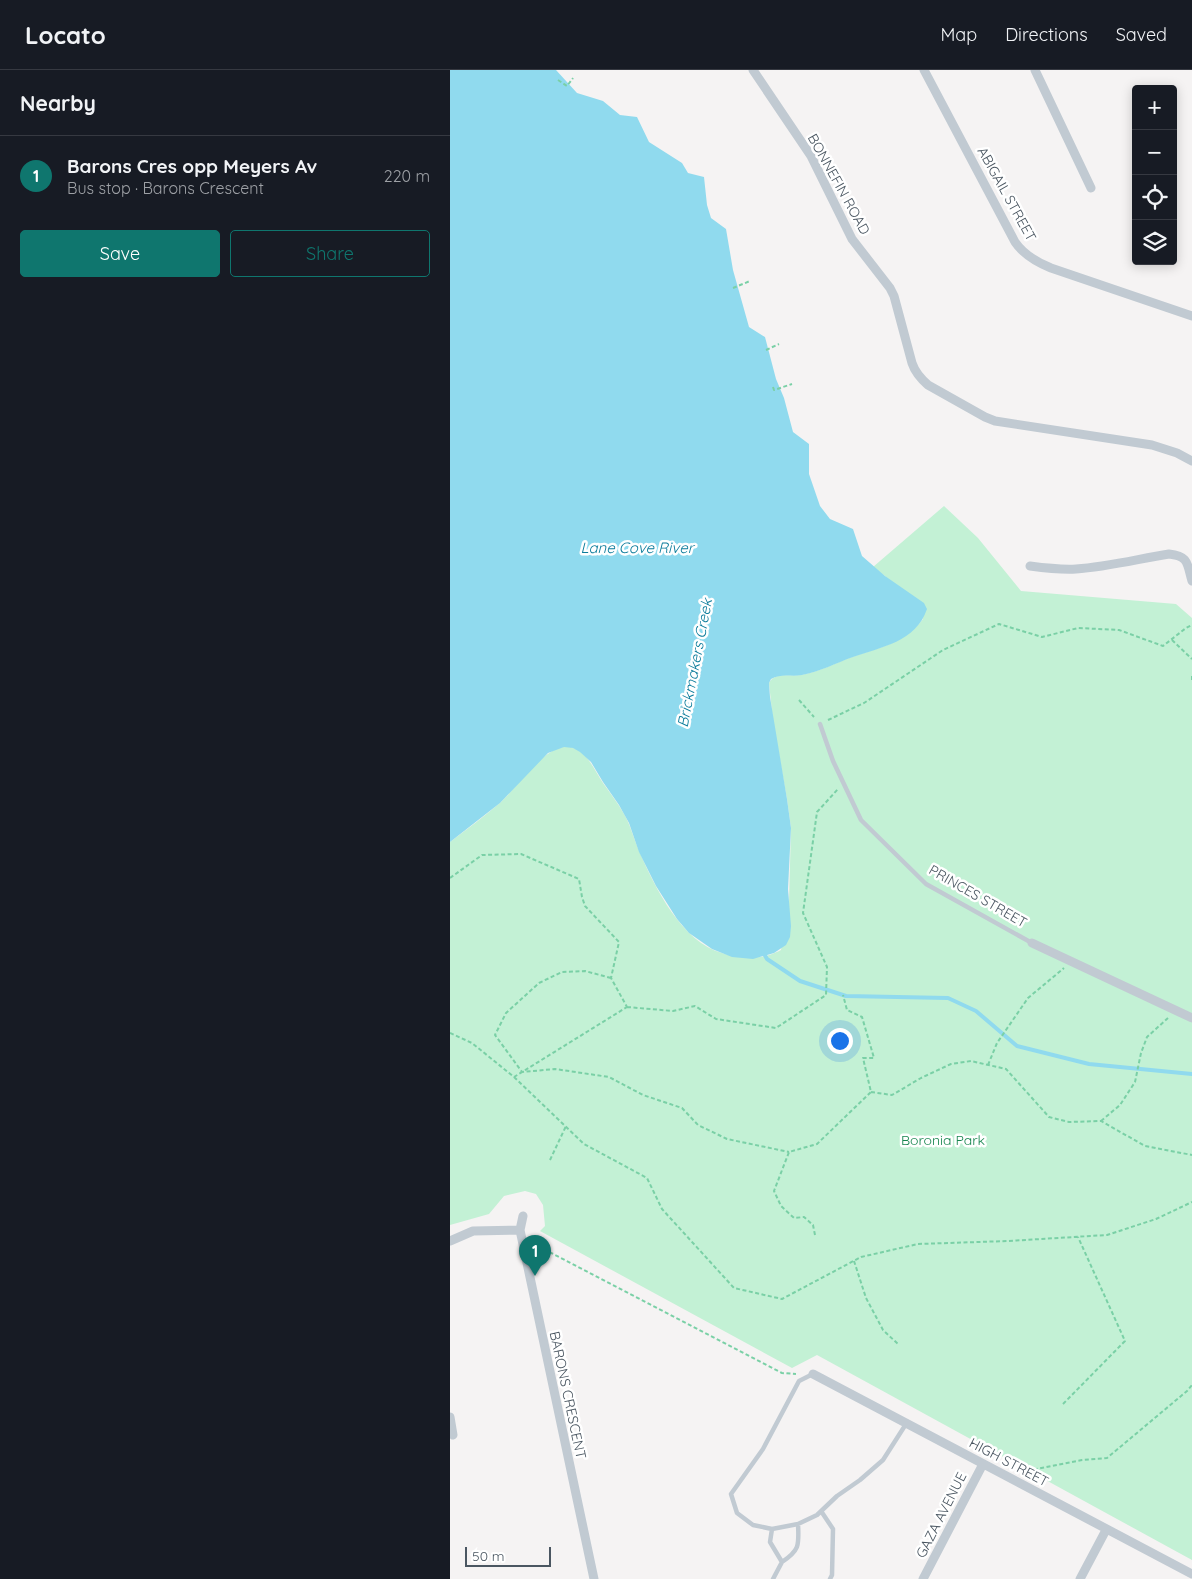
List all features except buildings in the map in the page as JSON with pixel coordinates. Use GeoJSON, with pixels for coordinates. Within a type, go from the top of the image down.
{"type":"FeatureCollection","features":[{"type":"Feature","properties":{"kind":"street","name":"BONNEFIN ROAD"},"geometry":{"type":"LineString","coordinates":[[753,70],[811,156],[852,239],[890,288],[894,296],[915,372],[920,378],[985,418],[994,421],[1152,445],[1177,452],[1192,461]]}},
{"type":"Feature","properties":{"kind":"street","name":"ABIGAIL STREET"},"geometry":{"type":"LineString","coordinates":[[924,70],[1021,250],[1030,258],[1045,266],[1192,316]]}},
{"type":"Feature","properties":{"kind":"street"},"geometry":{"type":"LineString","coordinates":[[1035,70],[1091,188]]}},
{"type":"Feature","properties":{"kind":"street"},"geometry":{"type":"LineString","coordinates":[[1030,566],[1052,569],[1075,569],[1169,554],[1180,555],[1185,559],[1192,581]]}},
{"type":"Feature","properties":{"kind":"street","name":"PRINCES STREET"},"geometry":{"type":"LineString","coordinates":[[1032,943],[1192,1018]]}},
{"type":"Feature","properties":{"kind":"street","name":"BARONS CRESCENT"},"geometry":{"type":"LineString","coordinates":[[523,1216],[520,1230],[594,1579]]}},
{"type":"Feature","properties":{"kind":"street"},"geometry":{"type":"LineString","coordinates":[[450,1241],[473,1231],[520,1230]]}},
{"type":"Feature","properties":{"kind":"street","name":"HIGH STREET"},"geometry":{"type":"LineString","coordinates":[[813,1374],[1192,1574]]}},
{"type":"Feature","properties":{"kind":"street"},"geometry":{"type":"LineString","coordinates":[[450,1417],[453,1435]]}},
{"type":"Feature","properties":{"kind":"street","name":"GAZA AVENUE"},"geometry":{"type":"LineString","coordinates":[[923,1579],[983,1464]]}},
{"type":"Feature","properties":{"kind":"street"},"geometry":{"type":"LineString","coordinates":[[1080,1579],[1106,1530]]}},
{"type":"Feature","properties":{"kind":"lane","name":"PRINCES STREET"},"geometry":{"type":"LineString","coordinates":[[820,724],[843,783],[861,820],[926,884],[1032,943]]}},
{"type":"Feature","properties":{"kind":"lane"},"geometry":{"type":"LineString","coordinates":[[813,1374],[799,1381],[763,1449],[730,1494],[737,1514],[753,1525],[772,1529],[798,1524],[817,1515],[836,1496],[860,1480],[883,1460],[906,1424]]}},
{"type":"Feature","properties":{"kind":"lane"},"geometry":{"type":"LineString","coordinates":[[821,1510],[833,1529],[832,1575],[830,1579]]}},
{"type":"Feature","properties":{"kind":"lane"},"geometry":{"type":"LineString","coordinates":[[773,1579],[782,1562],[798,1548],[798,1524]]}},
{"type":"Feature","properties":{"kind":"lane"},"geometry":{"type":"LineString","coordinates":[[772,1529],[770,1542],[782,1562]]}},
{"type":"Feature","properties":{"kind":"path"},"geometry":{"type":"LineString","coordinates":[[558,80],[567,86],[573,78]]}},
{"type":"Feature","properties":{"kind":"path"},"geometry":{"type":"LineString","coordinates":[[733,288],[750,281]]}},
{"type":"Feature","properties":{"kind":"path"},"geometry":{"type":"LineString","coordinates":[[766,350],[779,344]]}},
{"type":"Feature","properties":{"kind":"path"},"geometry":{"type":"LineString","coordinates":[[773,387],[774,390],[792,384]]}},
{"type":"Feature","properties":{"kind":"path"},"geometry":{"type":"LineString","coordinates":[[799,700],[820,724],[864,703],[943,650],[999,624],[1042,637],[1078,628],[1119,630],[1163,646],[1186,628],[1192,626]]}},
{"type":"Feature","properties":{"kind":"path"},"geometry":{"type":"LineString","coordinates":[[1172,640],[1192,660]]}},
{"type":"Feature","properties":{"kind":"path"},"geometry":{"type":"LineString","coordinates":[[514,1077],[628,1007],[673,1011],[695,1006],[716,1019],[776,1028],[826,995],[827,967],[803,913],[818,812],[843,783]]}},
{"type":"Feature","properties":{"kind":"path"},"geometry":{"type":"LineString","coordinates":[[450,878],[482,855],[521,854],[579,879],[585,906],[619,942],[611,978],[628,1007]]}},
{"type":"Feature","properties":{"kind":"path"},"geometry":{"type":"LineString","coordinates":[[988,1065],[997,1044],[1028,998],[1071,961]]}},
{"type":"Feature","properties":{"kind":"path"},"geometry":{"type":"LineString","coordinates":[[522,1072],[495,1035],[506,1013],[539,983],[562,972],[585,971],[611,978]]}},
{"type":"Feature","properties":{"kind":"path"},"geometry":{"type":"LineString","coordinates":[[843,995],[847,1010],[862,1017],[874,1058],[864,1058],[871,1092]]}},
{"type":"Feature","properties":{"kind":"path"},"geometry":{"type":"LineString","coordinates":[[1101,1121],[1120,1105],[1135,1082],[1141,1053],[1147,1037],[1177,1011]]}},
{"type":"Feature","properties":{"kind":"path"},"geometry":{"type":"LineString","coordinates":[[450,1033],[472,1042],[514,1077],[584,1144],[647,1178],[662,1209],[734,1288],[782,1299],[861,1257],[918,1244],[1107,1235],[1148,1222],[1192,1202]]}},
{"type":"Feature","properties":{"kind":"path"},"geometry":{"type":"LineString","coordinates":[[871,1092],[892,1095],[921,1078],[952,1064],[971,1061],[1006,1069],[1049,1117],[1069,1122],[1101,1121],[1145,1146],[1192,1155]]}},
{"type":"Feature","properties":{"kind":"path"},"geometry":{"type":"LineString","coordinates":[[522,1072],[555,1069],[609,1077],[643,1095],[682,1108],[698,1125],[727,1139],[789,1152],[817,1144],[871,1092]]}},
{"type":"Feature","properties":{"kind":"path"},"geometry":{"type":"LineString","coordinates":[[550,1160],[566,1126]]}},
{"type":"Feature","properties":{"kind":"path"},"geometry":{"type":"LineString","coordinates":[[789,1152],[774,1191],[780,1206],[794,1218],[804,1217],[813,1225],[815,1235]]}},
{"type":"Feature","properties":{"kind":"path"},"geometry":{"type":"LineString","coordinates":[[520,1230],[536,1245],[782,1373],[813,1374]]}},
{"type":"Feature","properties":{"kind":"path"},"geometry":{"type":"LineString","coordinates":[[1064,1404],[1126,1341],[1078,1237]]}},
{"type":"Feature","properties":{"kind":"path"},"geometry":{"type":"LineString","coordinates":[[854,1261],[870,1306],[883,1330],[899,1345]]}},
{"type":"Feature","properties":{"kind":"path"},"geometry":{"type":"LineString","coordinates":[[1021,1472],[1082,1460],[1107,1458],[1187,1392],[1192,1385]]}},
{"type":"Feature","properties":{"kind":"green space","name":"Boronia Park"},"geometry":{"type":"Polygon","coordinates":[[[944,506],[978,538],[1021,591],[1176,604],[1192,618],[1192,1560],[817,1355],[792,1368],[540,1231],[545,1226],[543,1205],[536,1194],[525,1191],[504,1196],[489,1214],[450,1225],[450,842],[501,802],[530,770],[547,755],[563,747],[577,749],[587,758],[624,814],[646,867],[662,897],[682,926],[694,938],[708,947],[728,955],[760,957],[781,950],[789,901],[791,828],[773,721],[769,683],[775,677],[808,674],[890,644],[907,634],[923,619],[885,576],[873,567],[944,506]]]}},
{"type":"Feature","properties":{"kind":"water","name":"Lane Cove River"},"geometry":{"type":"Polygon","coordinates":[[[450,70],[556,70],[577,93],[603,101],[620,115],[637,117],[649,142],[682,163],[688,173],[704,177],[707,205],[711,218],[726,229],[733,270],[749,327],[765,337],[793,432],[809,444],[809,474],[820,506],[830,519],[853,529],[862,556],[885,576],[924,603],[927,609],[915,629],[896,642],[815,672],[775,677],[769,683],[791,828],[788,889],[790,937],[786,945],[774,953],[753,959],[732,957],[712,949],[689,933],[677,919],[656,886],[639,852],[629,823],[619,805],[591,762],[573,748],[564,747],[548,753],[500,803],[450,842],[450,70]]]}},
{"type":"Feature","properties":{"kind":"waterway","name":"Brickmakers Creek"},"geometry":{"type":"LineString","coordinates":[[763,952],[767,959],[800,981],[846,996],[948,998],[976,1011],[1017,1046],[1089,1064],[1192,1074]]}},
{"type":"Feature","properties":{"kind":"place","name":"Barons Cres opp Meyers Av"},"geometry":{"type":"Point","coordinates":[535,1276]}}]}
